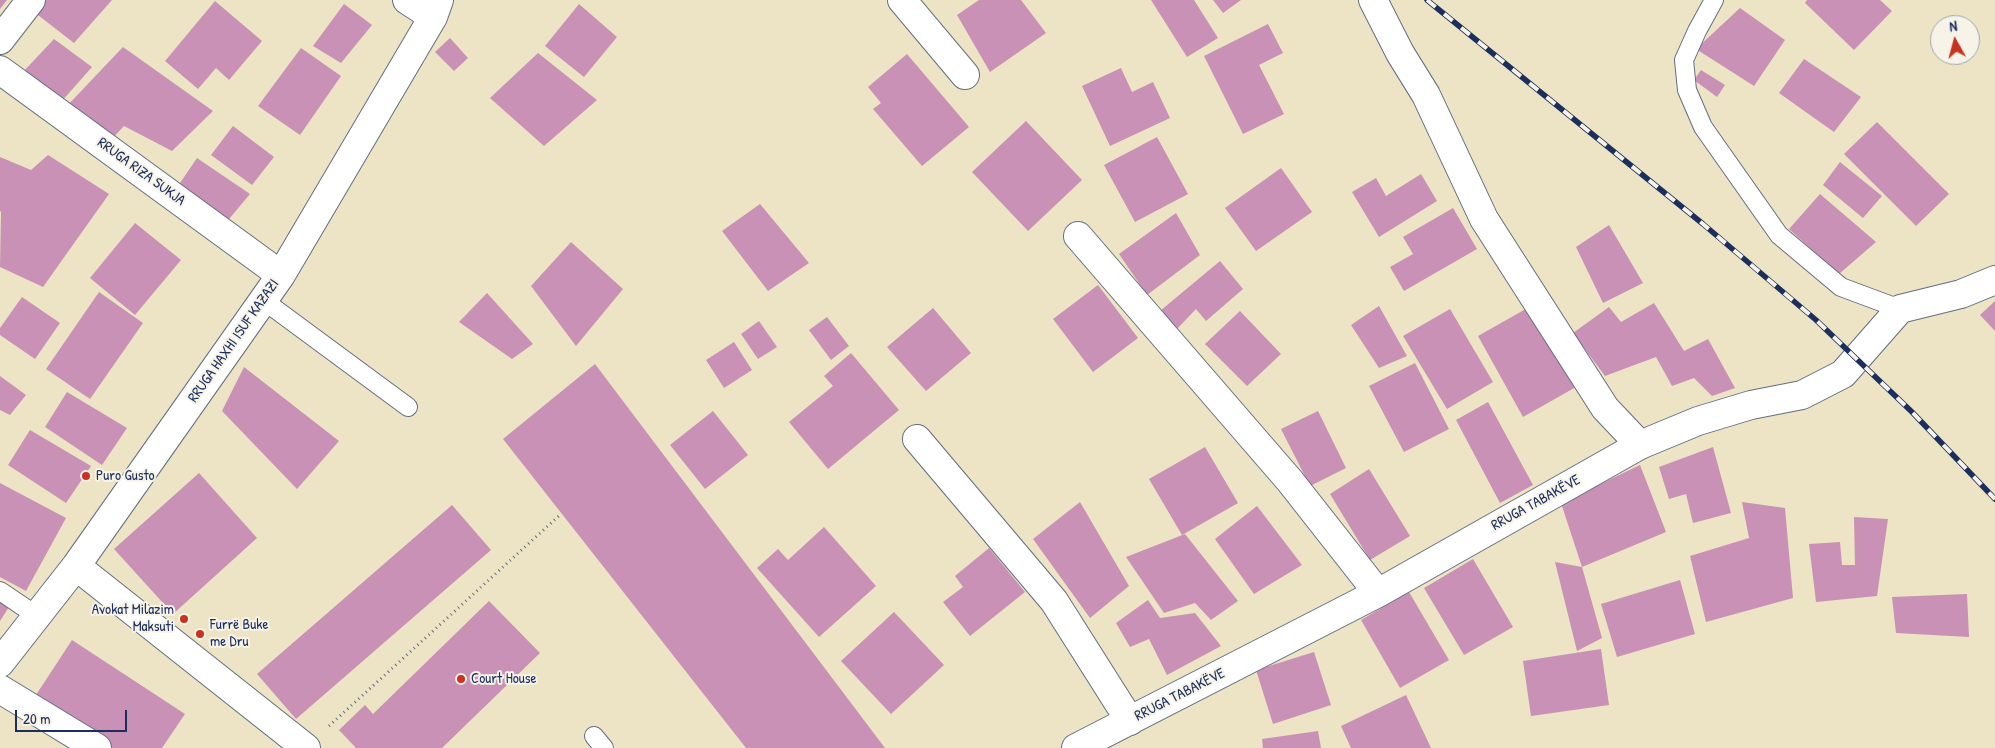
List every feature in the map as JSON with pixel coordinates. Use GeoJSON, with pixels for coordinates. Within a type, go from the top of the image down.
{"type":"FeatureCollection","features":[{"type":"Feature","properties":{"kind":"street"},"geometry":{"type":"LineString","coordinates":[[0,40],[31,0]]}},
{"type":"Feature","properties":{"kind":"street"},"geometry":{"type":"LineString","coordinates":[[407,0],[436,9]]}},
{"type":"Feature","properties":{"kind":"street"},"geometry":{"type":"LineString","coordinates":[[902,0],[966,75]]}},
{"type":"Feature","properties":{"kind":"street"},"geometry":{"type":"LineString","coordinates":[[1373,0],[1400,53],[1426,95],[1484,219],[1605,408],[1640,445]]}},
{"type":"Feature","properties":{"kind":"street","name":"RRUGA HAXHI ISUF KAZAZI"},"geometry":{"type":"LineString","coordinates":[[0,663],[76,566],[281,275],[436,9]]}},
{"type":"Feature","properties":{"kind":"street","name":"RRUGA RIZA SUKJA"},"geometry":{"type":"LineString","coordinates":[[0,70],[281,275]]}},
{"type":"Feature","properties":{"kind":"street"},"geometry":{"type":"LineString","coordinates":[[1078,236],[1290,482],[1378,593]]}},
{"type":"Feature","properties":{"kind":"street"},"geometry":{"type":"LineString","coordinates":[[1900,309],[1962,294],[1995,280]]}},
{"type":"Feature","properties":{"kind":"street","name":"RRUGA TABAKËVE"},"geometry":{"type":"LineString","coordinates":[[1076,748],[1378,593],[1640,445],[1698,421],[1751,405],[1802,395],[1843,374],[1900,309]]}},
{"type":"Feature","properties":{"kind":"street"},"geometry":{"type":"LineString","coordinates":[[917,439],[1054,601],[1130,720]]}},
{"type":"Feature","properties":{"kind":"street"},"geometry":{"type":"LineString","coordinates":[[76,566],[306,748]]}},
{"type":"Feature","properties":{"kind":"street"},"geometry":{"type":"LineString","coordinates":[[0,689],[97,748]]}},
{"type":"Feature","properties":{"kind":"lane"},"geometry":{"type":"LineString","coordinates":[[1714,0],[1684,60],[1687,90],[1703,127],[1778,235],[1841,287],[1900,309]]}},
{"type":"Feature","properties":{"kind":"lane"},"geometry":{"type":"LineString","coordinates":[[263,300],[408,407]]}},
{"type":"Feature","properties":{"kind":"lane"},"geometry":{"type":"LineString","coordinates":[[0,591],[37,616]]}},
{"type":"Feature","properties":{"kind":"path"},"geometry":{"type":"LineString","coordinates":[[306,748],[561,514]]}},
{"type":"Feature","properties":{"kind":"building"},"geometry":{"type":"Polygon","coordinates":[[[0,0],[7,0],[0,9],[0,0]]]}},
{"type":"Feature","properties":{"kind":"building"},"geometry":{"type":"Polygon","coordinates":[[[46,0],[112,0],[74,43],[34,12],[46,0]]]}},
{"type":"Feature","properties":{"kind":"building"},"geometry":{"type":"Polygon","coordinates":[[[979,0],[1021,0],[1046,33],[990,72],[957,15],[979,0]]]}},
{"type":"Feature","properties":{"kind":"building"},"geometry":{"type":"Polygon","coordinates":[[[1151,0],[1194,0],[1218,38],[1187,57],[1151,0]]]}},
{"type":"Feature","properties":{"kind":"building"},"geometry":{"type":"Polygon","coordinates":[[[1213,0],[1241,0],[1223,13],[1213,0]]]}},
{"type":"Feature","properties":{"kind":"building"},"geometry":{"type":"Polygon","coordinates":[[[1807,0],[1880,0],[1892,11],[1854,50],[1805,3],[1807,0]]]}},
{"type":"Feature","properties":{"kind":"building"},"geometry":{"type":"Polygon","coordinates":[[[215,1],[262,41],[229,80],[216,68],[198,89],[165,61],[215,1]]]}},
{"type":"Feature","properties":{"kind":"building"},"geometry":{"type":"Polygon","coordinates":[[[344,4],[372,25],[341,63],[313,46],[344,4]]]}},
{"type":"Feature","properties":{"kind":"building"},"geometry":{"type":"Polygon","coordinates":[[[579,4],[617,37],[584,77],[545,46],[579,4]]]}},
{"type":"Feature","properties":{"kind":"building"},"geometry":{"type":"Polygon","coordinates":[[[1740,8],[1785,40],[1754,86],[1696,49],[1740,8]]]}},
{"type":"Feature","properties":{"kind":"building"},"geometry":{"type":"Polygon","coordinates":[[[1268,24],[1283,53],[1259,65],[1284,114],[1243,134],[1204,56],[1268,24]]]}},
{"type":"Feature","properties":{"kind":"building"},"geometry":{"type":"Polygon","coordinates":[[[450,38],[468,58],[454,71],[435,52],[450,38]]]}},
{"type":"Feature","properties":{"kind":"building"},"geometry":{"type":"Polygon","coordinates":[[[54,39],[92,67],[46,119],[7,89],[54,39]]]}},
{"type":"Feature","properties":{"kind":"building"},"geometry":{"type":"Polygon","coordinates":[[[123,47],[213,111],[172,151],[124,126],[110,141],[65,108],[123,47]]]}},
{"type":"Feature","properties":{"kind":"building"},"geometry":{"type":"Polygon","coordinates":[[[301,48],[341,76],[300,135],[258,106],[301,48]]]}},
{"type":"Feature","properties":{"kind":"building"},"geometry":{"type":"Polygon","coordinates":[[[538,53],[597,100],[544,146],[490,98],[538,53]]]}},
{"type":"Feature","properties":{"kind":"building"},"geometry":{"type":"Polygon","coordinates":[[[907,54],[969,127],[922,166],[873,109],[881,103],[868,87],[907,54]]]}},
{"type":"Feature","properties":{"kind":"building"},"geometry":{"type":"Polygon","coordinates":[[[1804,59],[1861,97],[1834,132],[1779,93],[1804,59]]]}},
{"type":"Feature","properties":{"kind":"building"},"geometry":{"type":"Polygon","coordinates":[[[1121,68],[1132,92],[1153,82],[1170,118],[1110,146],[1082,86],[1121,68]]]}},
{"type":"Feature","properties":{"kind":"building"},"geometry":{"type":"Polygon","coordinates":[[[1701,70],[1725,85],[1717,97],[1694,80],[1701,70]]]}},
{"type":"Feature","properties":{"kind":"building"},"geometry":{"type":"Polygon","coordinates":[[[1026,121],[1082,180],[1028,231],[972,172],[1026,121]]]}},
{"type":"Feature","properties":{"kind":"building"},"geometry":{"type":"Polygon","coordinates":[[[1877,122],[1949,194],[1916,226],[1844,154],[1877,122]]]}},
{"type":"Feature","properties":{"kind":"building"},"geometry":{"type":"Polygon","coordinates":[[[233,126],[274,157],[252,185],[211,155],[233,126]]]}},
{"type":"Feature","properties":{"kind":"building"},"geometry":{"type":"Polygon","coordinates":[[[1157,137],[1188,194],[1135,222],[1104,165],[1157,137]]]}},
{"type":"Feature","properties":{"kind":"building"},"geometry":{"type":"Polygon","coordinates":[[[48,155],[109,194],[43,287],[0,267],[0,157],[31,170],[48,155]]]}},
{"type":"Feature","properties":{"kind":"building"},"geometry":{"type":"Polygon","coordinates":[[[197,158],[250,194],[224,225],[176,189],[197,158]]]}},
{"type":"Feature","properties":{"kind":"building"},"geometry":{"type":"Polygon","coordinates":[[[1840,162],[1882,196],[1863,218],[1823,185],[1840,162]]]}},
{"type":"Feature","properties":{"kind":"building"},"geometry":{"type":"Polygon","coordinates":[[[1281,168],[1312,212],[1256,251],[1225,208],[1281,168]]]}},
{"type":"Feature","properties":{"kind":"building"},"geometry":{"type":"Polygon","coordinates":[[[1421,174],[1437,201],[1379,237],[1352,192],[1376,178],[1386,196],[1421,174]]]}},
{"type":"Feature","properties":{"kind":"building"},"geometry":{"type":"Polygon","coordinates":[[[1820,194],[1876,242],[1839,274],[1789,229],[1820,194]]]}},
{"type":"Feature","properties":{"kind":"building"},"geometry":{"type":"Polygon","coordinates":[[[760,204],[809,263],[768,291],[722,231],[760,204]]]}},
{"type":"Feature","properties":{"kind":"building"},"geometry":{"type":"Polygon","coordinates":[[[1453,208],[1477,249],[1404,291],[1390,267],[1413,254],[1403,237],[1453,208]]]}},
{"type":"Feature","properties":{"kind":"building"},"geometry":{"type":"Polygon","coordinates":[[[1176,213],[1200,255],[1147,295],[1119,254],[1176,213]]]}},
{"type":"Feature","properties":{"kind":"building"},"geometry":{"type":"Polygon","coordinates":[[[135,223],[181,260],[135,315],[90,278],[135,223]]]}},
{"type":"Feature","properties":{"kind":"building"},"geometry":{"type":"Polygon","coordinates":[[[1609,225],[1643,283],[1603,303],[1576,247],[1609,225]]]}},
{"type":"Feature","properties":{"kind":"building"},"geometry":{"type":"Polygon","coordinates":[[[571,242],[623,289],[576,346],[531,286],[571,242]]]}},
{"type":"Feature","properties":{"kind":"building"},"geometry":{"type":"Polygon","coordinates":[[[1220,261],[1243,289],[1206,321],[1196,309],[1177,329],[1160,311],[1220,261]]]}},
{"type":"Feature","properties":{"kind":"building"},"geometry":{"type":"Polygon","coordinates":[[[1098,285],[1138,338],[1093,372],[1053,319],[1098,285]]]}},
{"type":"Feature","properties":{"kind":"building"},"geometry":{"type":"Polygon","coordinates":[[[99,292],[143,323],[90,399],[46,369],[99,292]]]}},
{"type":"Feature","properties":{"kind":"building"},"geometry":{"type":"Polygon","coordinates":[[[487,293],[533,344],[512,359],[459,322],[487,293]]]}},
{"type":"Feature","properties":{"kind":"building"},"geometry":{"type":"Polygon","coordinates":[[[22,297],[60,323],[35,359],[0,335],[0,328],[22,297]]]}},
{"type":"Feature","properties":{"kind":"building"},"geometry":{"type":"Polygon","coordinates":[[[1995,301],[1995,331],[1980,315],[1995,301]]]}},
{"type":"Feature","properties":{"kind":"building"},"geometry":{"type":"Polygon","coordinates":[[[1654,303],[1684,351],[1708,339],[1735,388],[1712,396],[1694,378],[1672,386],[1656,357],[1605,376],[1573,333],[1609,307],[1621,322],[1654,303]]]}},
{"type":"Feature","properties":{"kind":"building"},"geometry":{"type":"Polygon","coordinates":[[[1379,306],[1407,356],[1379,368],[1351,325],[1379,306]]]}},
{"type":"Feature","properties":{"kind":"building"},"geometry":{"type":"Polygon","coordinates":[[[1531,306],[1576,387],[1523,417],[1478,336],[1531,306]]]}},
{"type":"Feature","properties":{"kind":"building"},"geometry":{"type":"Polygon","coordinates":[[[933,308],[971,353],[926,391],[887,347],[933,308]]]}},
{"type":"Feature","properties":{"kind":"building"},"geometry":{"type":"Polygon","coordinates":[[[1450,309],[1493,382],[1447,409],[1403,336],[1450,309]]]}},
{"type":"Feature","properties":{"kind":"building"},"geometry":{"type":"Polygon","coordinates":[[[1240,311],[1281,354],[1247,386],[1205,344],[1240,311]]]}},
{"type":"Feature","properties":{"kind":"building"},"geometry":{"type":"Polygon","coordinates":[[[827,317],[849,346],[831,360],[809,330],[827,317]]]}},
{"type":"Feature","properties":{"kind":"building"},"geometry":{"type":"Polygon","coordinates":[[[759,321],[777,347],[758,359],[741,334],[759,321]]]}},
{"type":"Feature","properties":{"kind":"building"},"geometry":{"type":"Polygon","coordinates":[[[734,342],[752,370],[724,388],[706,360],[734,342]]]}},
{"type":"Feature","properties":{"kind":"building"},"geometry":{"type":"Polygon","coordinates":[[[851,353],[899,410],[828,469],[789,422],[833,386],[824,376],[851,353]]]}},
{"type":"Feature","properties":{"kind":"building"},"geometry":{"type":"Polygon","coordinates":[[[1415,363],[1449,429],[1404,452],[1369,386],[1415,363]]]}},
{"type":"Feature","properties":{"kind":"building"},"geometry":{"type":"Polygon","coordinates":[[[595,364],[885,748],[746,748],[503,439],[595,364]]]}},
{"type":"Feature","properties":{"kind":"building"},"geometry":{"type":"Polygon","coordinates":[[[244,367],[339,441],[297,489],[222,411],[244,367]]]}},
{"type":"Feature","properties":{"kind":"building"},"geometry":{"type":"Polygon","coordinates":[[[0,376],[26,395],[10,415],[0,410],[0,376]]]}},
{"type":"Feature","properties":{"kind":"building"},"geometry":{"type":"Polygon","coordinates":[[[67,392],[127,428],[102,465],[45,427],[67,392]]]}},
{"type":"Feature","properties":{"kind":"building"},"geometry":{"type":"Polygon","coordinates":[[[1488,402],[1533,485],[1500,503],[1456,420],[1488,402]]]}},
{"type":"Feature","properties":{"kind":"building"},"geometry":{"type":"Polygon","coordinates":[[[713,411],[748,455],[705,489],[670,445],[713,411]]]}},
{"type":"Feature","properties":{"kind":"building"},"geometry":{"type":"Polygon","coordinates":[[[1318,411],[1346,468],[1310,486],[1281,429],[1318,411]]]}},
{"type":"Feature","properties":{"kind":"building"},"geometry":{"type":"Polygon","coordinates":[[[30,430],[91,466],[66,503],[8,465],[30,430]]]}},
{"type":"Feature","properties":{"kind":"building"},"geometry":{"type":"Polygon","coordinates":[[[1205,447],[1238,503],[1182,535],[1149,479],[1205,447]]]}},
{"type":"Feature","properties":{"kind":"building"},"geometry":{"type":"Polygon","coordinates":[[[1713,447],[1731,513],[1693,523],[1686,494],[1669,499],[1659,467],[1713,447]]]}},
{"type":"Feature","properties":{"kind":"building"},"geometry":{"type":"Polygon","coordinates":[[[1640,465],[1666,532],[1582,567],[1561,503],[1640,465]]]}},
{"type":"Feature","properties":{"kind":"building"},"geometry":{"type":"Polygon","coordinates":[[[1369,469],[1410,536],[1370,560],[1330,494],[1369,469]]]}},
{"type":"Feature","properties":{"kind":"building"},"geometry":{"type":"Polygon","coordinates":[[[199,473],[257,538],[173,614],[114,549],[199,473]]]}},
{"type":"Feature","properties":{"kind":"building"},"geometry":{"type":"Polygon","coordinates":[[[0,483],[66,518],[26,591],[0,577],[0,483]]]}},
{"type":"Feature","properties":{"kind":"building"},"geometry":{"type":"Polygon","coordinates":[[[1080,502],[1129,586],[1090,618],[1033,539],[1080,502]]]}},
{"type":"Feature","properties":{"kind":"building"},"geometry":{"type":"Polygon","coordinates":[[[1742,502],[1785,508],[1793,598],[1706,622],[1690,556],[1749,538],[1742,502]]]}},
{"type":"Feature","properties":{"kind":"building"},"geometry":{"type":"Polygon","coordinates":[[[452,505],[491,550],[296,719],[257,674],[452,505]]]}},
{"type":"Feature","properties":{"kind":"building"},"geometry":{"type":"Polygon","coordinates":[[[1257,506],[1302,565],[1254,594],[1215,539],[1257,506]]]}},
{"type":"Feature","properties":{"kind":"building"},"geometry":{"type":"Polygon","coordinates":[[[1854,517],[1888,519],[1877,596],[1816,602],[1809,544],[1840,542],[1842,565],[1855,565],[1854,517]]]}},
{"type":"Feature","properties":{"kind":"building"},"geometry":{"type":"Polygon","coordinates":[[[824,527],[876,586],[819,637],[757,568],[778,549],[788,560],[824,527]]]}},
{"type":"Feature","properties":{"kind":"building"},"geometry":{"type":"Polygon","coordinates":[[[1185,534],[1238,601],[1211,620],[1195,603],[1164,613],[1126,557],[1185,534]]]}},
{"type":"Feature","properties":{"kind":"building"},"geometry":{"type":"Polygon","coordinates":[[[989,548],[1025,592],[970,636],[943,602],[963,587],[955,576],[989,548]]]}},
{"type":"Feature","properties":{"kind":"building"},"geometry":{"type":"Polygon","coordinates":[[[1473,559],[1513,627],[1464,655],[1424,588],[1473,559]]]}},
{"type":"Feature","properties":{"kind":"building"},"geometry":{"type":"Polygon","coordinates":[[[1555,562],[1582,567],[1602,638],[1577,651],[1555,562]]]}},
{"type":"Feature","properties":{"kind":"building"},"geometry":{"type":"Polygon","coordinates":[[[1680,580],[1695,634],[1617,657],[1601,604],[1680,580]]]}},
{"type":"Feature","properties":{"kind":"building"},"geometry":{"type":"Polygon","coordinates":[[[1409,592],[1449,660],[1400,688],[1361,620],[1409,592]]]}},
{"type":"Feature","properties":{"kind":"building"},"geometry":{"type":"Polygon","coordinates":[[[1967,594],[1969,637],[1896,633],[1892,597],[1967,594]]]}},
{"type":"Feature","properties":{"kind":"building"},"geometry":{"type":"Polygon","coordinates":[[[1148,600],[1160,618],[1195,613],[1221,646],[1167,675],[1149,639],[1130,647],[1116,623],[1148,600]]]}},
{"type":"Feature","properties":{"kind":"building"},"geometry":{"type":"Polygon","coordinates":[[[0,601],[9,607],[0,621],[0,601]]]}},
{"type":"Feature","properties":{"kind":"building","name":"Court House"},"geometry":{"type":"Polygon","coordinates":[[[489,601],[540,653],[442,748],[356,748],[339,730],[365,705],[373,714],[489,601]]]}},
{"type":"Feature","properties":{"kind":"building"},"geometry":{"type":"Polygon","coordinates":[[[894,612],[944,665],[891,714],[841,661],[894,612]]]}},
{"type":"Feature","properties":{"kind":"building"},"geometry":{"type":"Polygon","coordinates":[[[72,640],[185,714],[162,748],[109,748],[34,698],[72,640]]]}},
{"type":"Feature","properties":{"kind":"building"},"geometry":{"type":"Polygon","coordinates":[[[1601,649],[1609,705],[1531,716],[1523,661],[1601,649]]]}},
{"type":"Feature","properties":{"kind":"building"},"geometry":{"type":"Polygon","coordinates":[[[1314,652],[1331,705],[1273,724],[1256,670],[1314,652]]]}},
{"type":"Feature","properties":{"kind":"building"},"geometry":{"type":"Polygon","coordinates":[[[1406,695],[1431,748],[1351,748],[1341,726],[1406,695]]]}},
{"type":"Feature","properties":{"kind":"building"},"geometry":{"type":"Polygon","coordinates":[[[1318,731],[1321,748],[1263,748],[1262,739],[1318,731]]]}},
{"type":"Feature","properties":{"kind":"railway"},"geometry":{"type":"LineString","coordinates":[[1427,0],[1703,224],[1816,320],[1912,412],[1995,499]]}},
{"type":"Feature","properties":{"kind":"place","name":"Puro Gusto"},"geometry":{"type":"Point","coordinates":[86,476]}},
{"type":"Feature","properties":{"kind":"place","name":"Avokat Milazim Maksuti"},"geometry":{"type":"Point","coordinates":[184,619]}},
{"type":"Feature","properties":{"kind":"place","name":"Furrë Buke me Dru"},"geometry":{"type":"Point","coordinates":[200,634]}},
{"type":"Feature","properties":{"kind":"place","name":"Court House"},"geometry":{"type":"Point","coordinates":[461,679]}}]}
